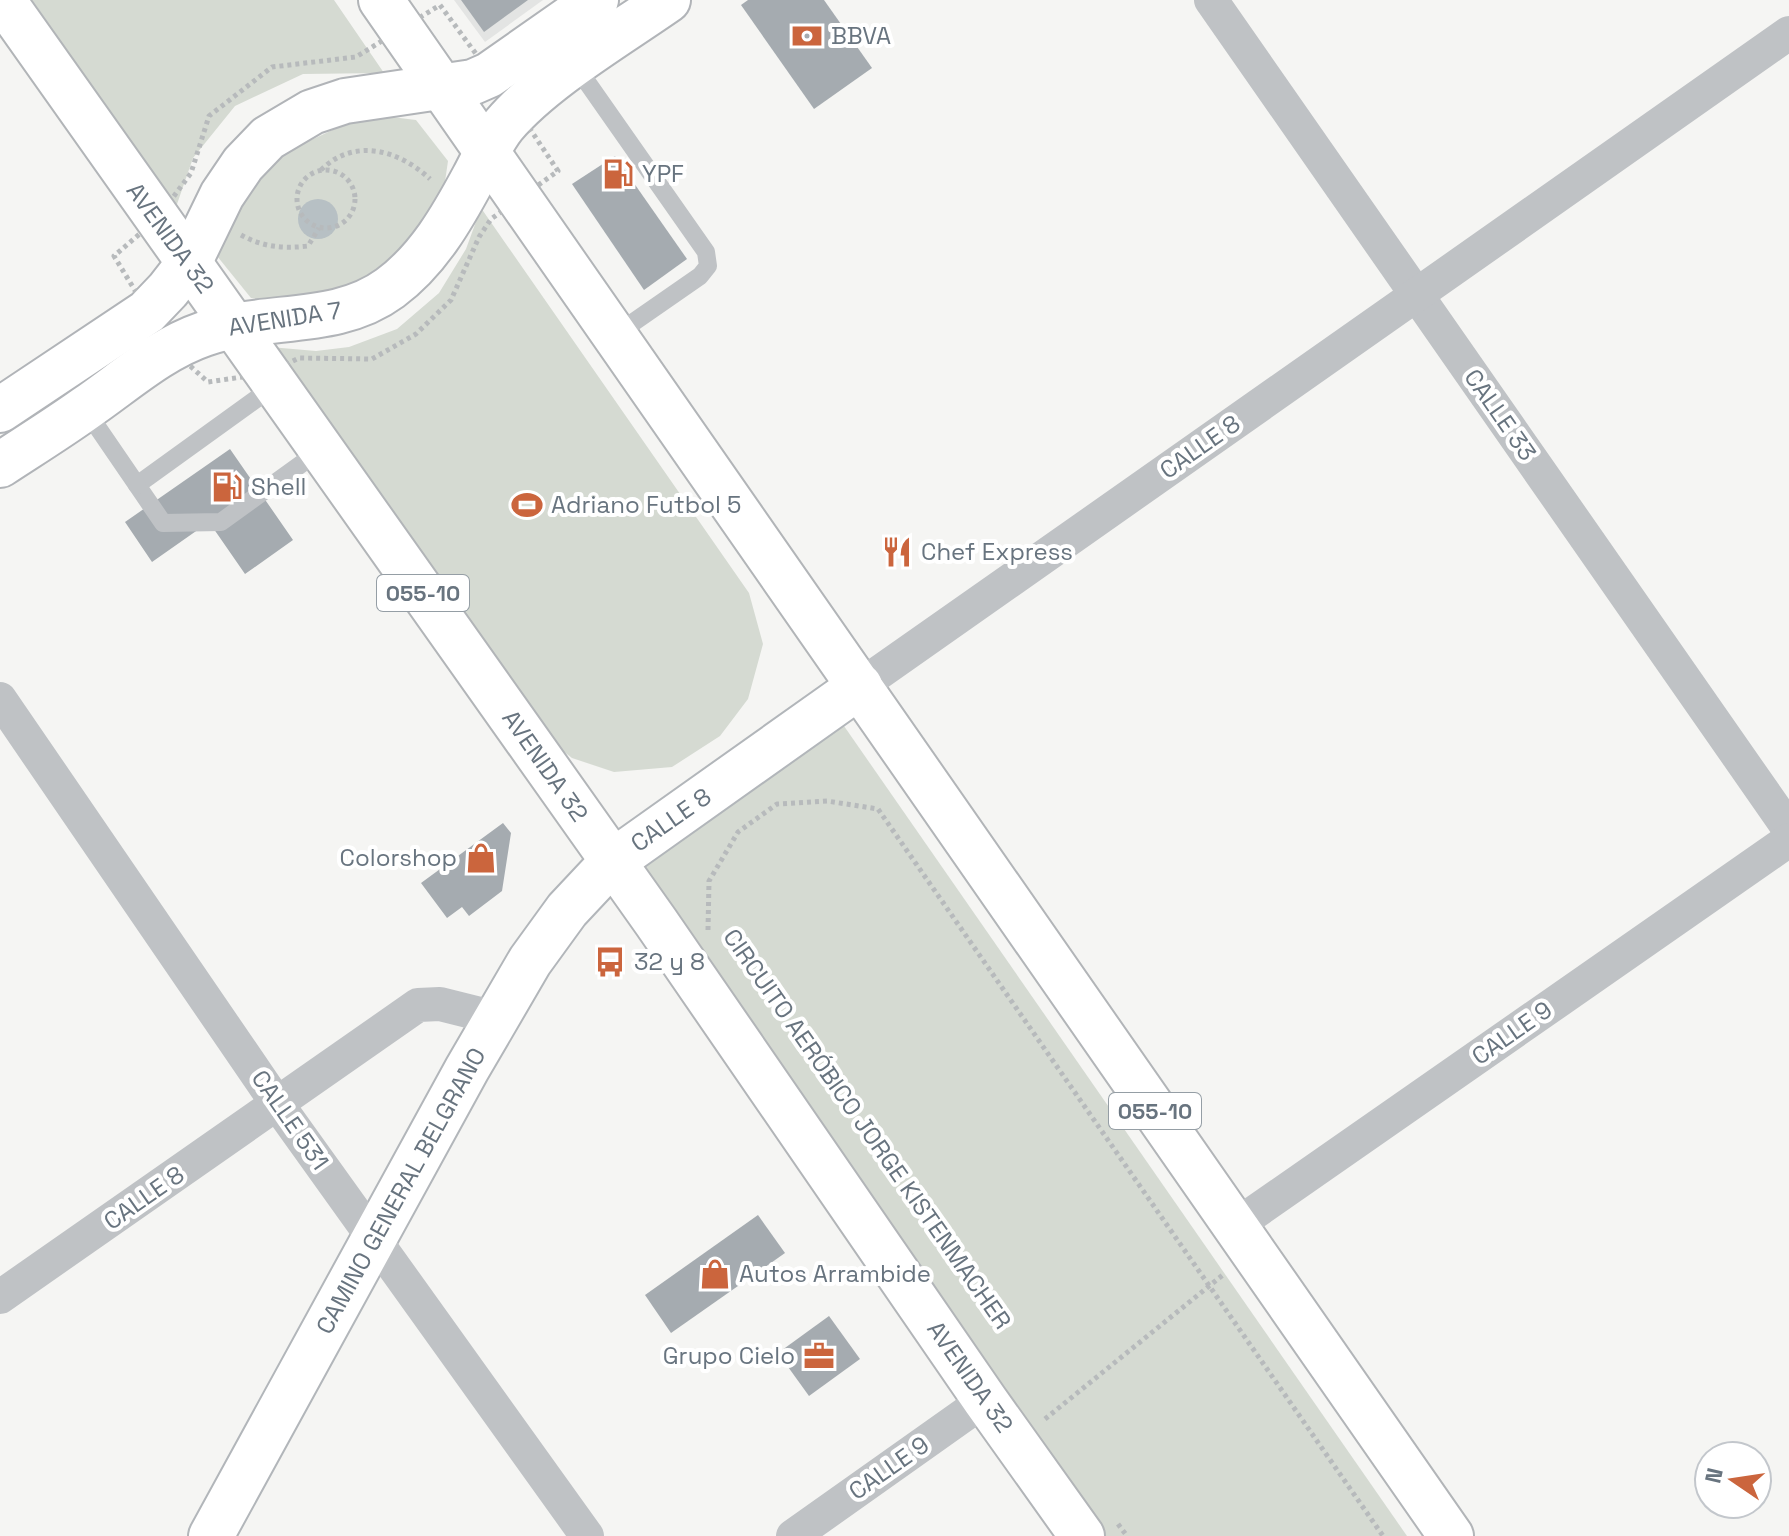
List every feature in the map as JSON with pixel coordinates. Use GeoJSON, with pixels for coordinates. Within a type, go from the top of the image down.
{"type":"FeatureCollection","features":[{"type":"Feature","properties":{"kind":"main road","name":"AVENIDA 32"},"geometry":{"type":"LineString","coordinates":[[3,0],[665,935],[985,1400],[1100,1530]]}},
{"type":"Feature","properties":{"kind":"main road"},"geometry":{"type":"LineString","coordinates":[[0,410],[147,312],[189,263],[222,195],[243,164],[268,138],[312,112],[345,101],[473,82],[489,75],[596,0]]}},
{"type":"Feature","properties":{"kind":"main road","name":"AVENIDA 7"},"geometry":{"type":"LineString","coordinates":[[0,465],[170,348],[234,324],[326,315],[364,303],[389,288],[468,224],[487,153],[502,127],[575,65],[668,0]]}},
{"type":"Feature","properties":{"kind":"main road","name":"055-10"},"geometry":{"type":"LineString","coordinates":[[391,14],[1451,1536]]}},
{"type":"Feature","properties":{"kind":"main road","name":"CALLE 8"},"geometry":{"type":"LineString","coordinates":[[612,862],[860,686]]}},
{"type":"Feature","properties":{"kind":"main road","name":"CAMINO GENERAL BELGRANO"},"geometry":{"type":"LineString","coordinates":[[211,1536],[496,1018],[530,961],[567,910],[612,862]]}},
{"type":"Feature","properties":{"kind":"street","name":"CALLE 33"},"geometry":{"type":"LineString","coordinates":[[1211,0],[1789,829]]}},
{"type":"Feature","properties":{"kind":"street","name":"CALLE 8"},"geometry":{"type":"LineString","coordinates":[[860,686],[1789,33]]}},
{"type":"Feature","properties":{"kind":"street","name":"CALLE 531"},"geometry":{"type":"LineString","coordinates":[[0,699],[278,1105],[587,1536]]}},
{"type":"Feature","properties":{"kind":"street","name":"CALLE 9"},"geometry":{"type":"LineString","coordinates":[[1244,1239],[1789,840]]}},
{"type":"Feature","properties":{"kind":"street","name":"CALLE 8"},"geometry":{"type":"LineString","coordinates":[[0,1297],[418,1005],[440,1004],[496,1018]]}},
{"type":"Feature","properties":{"kind":"street","name":"CALLE 9"},"geometry":{"type":"LineString","coordinates":[[793,1536],[985,1400]]}},
{"type":"Feature","properties":{"kind":"lane"},"geometry":{"type":"LineString","coordinates":[[575,65],[706,252],[708,266],[700,276],[615,335]]}},
{"type":"Feature","properties":{"kind":"lane"},"geometry":{"type":"LineString","coordinates":[[137,485],[273,378]]}},
{"type":"Feature","properties":{"kind":"lane"},"geometry":{"type":"LineString","coordinates":[[85,409],[163,523],[221,522],[322,449]]}},
{"type":"Feature","properties":{"kind":"path"},"geometry":{"type":"LineString","coordinates":[[440,5],[558,171],[491,219],[468,224],[451,300],[416,334],[372,359],[299,358],[273,378],[208,382],[170,348],[114,256],[157,219],[191,173],[209,116],[272,67],[356,57],[391,14],[440,5]]}},
{"type":"Feature","properties":{"kind":"path"},"geometry":{"type":"LineString","coordinates":[[321,170],[343,175],[348,180],[354,193],[354,208],[342,224],[331,229],[319,228],[308,223],[300,214],[296,202],[298,190],[304,180],[343,153],[359,151],[407,161],[423,172],[468,224]]}},
{"type":"Feature","properties":{"kind":"path","name":"CIRCUITO AERÓBICO JORGE KISTENMACHER"},"geometry":{"type":"LineString","coordinates":[[708,935],[709,881],[738,832],[777,804],[827,801],[878,809],[1383,1536]]}},
{"type":"Feature","properties":{"kind":"path"},"geometry":{"type":"LineString","coordinates":[[1054,1432],[1045,1419],[1209,1286],[1244,1239]]}},
{"type":"Feature","properties":{"kind":"path"},"geometry":{"type":"LineString","coordinates":[[1100,1530],[1127,1536]]}},
{"type":"Feature","properties":{"kind":"shaded area"},"geometry":{"type":"Polygon","coordinates":[[[32,0],[334,0],[384,73],[303,74],[235,106],[193,158],[176,207],[32,0]]]}},
{"type":"Feature","properties":{"kind":"shaded area"},"geometry":{"type":"Polygon","coordinates":[[[454,0],[543,0],[485,42],[454,0]]]}},
{"type":"Feature","properties":{"kind":"shaded area"},"geometry":{"type":"Polygon","coordinates":[[[367,114],[416,120],[448,161],[440,216],[390,274],[320,307],[251,298],[217,256],[226,222],[281,154],[367,114]]]}},
{"type":"Feature","properties":{"kind":"shaded area"},"geometry":{"type":"Polygon","coordinates":[[[318,199],[332,205],[338,219],[332,233],[318,239],[304,233],[298,219],[304,205],[318,199]]]}},
{"type":"Feature","properties":{"kind":"shaded area"},"geometry":{"type":"Polygon","coordinates":[[[481,208],[749,593],[763,644],[748,699],[720,736],[672,767],[614,772],[572,758],[549,740],[270,347],[316,351],[349,347],[397,329],[439,293],[466,249],[481,208]]]}},
{"type":"Feature","properties":{"kind":"shaded area"},"geometry":{"type":"Polygon","coordinates":[[[831,722],[844,726],[1407,1536],[1103,1536],[638,861],[831,722]]]}},
{"type":"Feature","properties":{"kind":"building"},"geometry":{"type":"Polygon","coordinates":[[[461,0],[528,0],[484,32],[461,0]]]}},
{"type":"Feature","properties":{"kind":"building","name":"BBVA"},"geometry":{"type":"Polygon","coordinates":[[[748,0],[824,0],[872,68],[814,109],[741,5],[748,0]]]}},
{"type":"Feature","properties":{"kind":"building"},"geometry":{"type":"Polygon","coordinates":[[[615,156],[687,259],[644,290],[572,184],[615,156]]]}},
{"type":"Feature","properties":{"kind":"building"},"geometry":{"type":"Polygon","coordinates":[[[230,449],[293,540],[245,574],[209,522],[152,562],[125,522],[230,449]]]}},
{"type":"Feature","properties":{"kind":"building","name":"Colorshop"},"geometry":{"type":"Polygon","coordinates":[[[503,823],[511,833],[502,891],[469,916],[462,907],[447,918],[421,883],[503,823]]]}},
{"type":"Feature","properties":{"kind":"building","name":"Autos Arrambide"},"geometry":{"type":"Polygon","coordinates":[[[758,1215],[785,1253],[671,1333],[645,1295],[758,1215]]]}},
{"type":"Feature","properties":{"kind":"building","name":"Grupo Cielo"},"geometry":{"type":"Polygon","coordinates":[[[829,1316],[860,1359],[809,1396],[778,1353],[829,1316]]]}},
{"type":"Feature","properties":{"kind":"place","name":"BBVA"},"geometry":{"type":"Point","coordinates":[807,36]}},
{"type":"Feature","properties":{"kind":"place","name":"YPF"},"geometry":{"type":"Point","coordinates":[618,174]}},
{"type":"Feature","properties":{"kind":"place","name":"Shell"},"geometry":{"type":"Point","coordinates":[227,487]}},
{"type":"Feature","properties":{"kind":"place","name":"Adriano Futbol 5"},"geometry":{"type":"Point","coordinates":[527,505]}},
{"type":"Feature","properties":{"kind":"place","name":"Chef Express"},"geometry":{"type":"Point","coordinates":[897,552]}},
{"type":"Feature","properties":{"kind":"place","name":"Colorshop"},"geometry":{"type":"Point","coordinates":[481,858]}},
{"type":"Feature","properties":{"kind":"place","name":"32 y 8"},"geometry":{"type":"Point","coordinates":[610,962]}},
{"type":"Feature","properties":{"kind":"place","name":"Autos Arrambide"},"geometry":{"type":"Point","coordinates":[715,1274]}},
{"type":"Feature","properties":{"kind":"place","name":"Grupo Cielo"},"geometry":{"type":"Point","coordinates":[819,1356]}}]}
